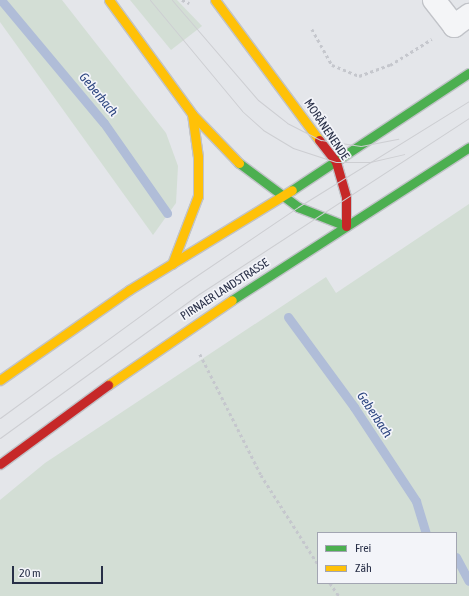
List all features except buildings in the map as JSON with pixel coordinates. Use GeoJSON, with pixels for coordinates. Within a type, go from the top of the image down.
{"type":"FeatureCollection","features":[{"type":"Feature","properties":{"kind":"street"},"geometry":{"type":"LineString","coordinates":[[110,0],[192,114],[239,163],[282,197],[315,217],[346,226]]}},
{"type":"Feature","properties":{"kind":"street","name":"MORÄNENENDE"},"geometry":{"type":"LineString","coordinates":[[215,0],[336,162],[346,196],[346,226]]}},
{"type":"Feature","properties":{"kind":"street"},"geometry":{"type":"LineString","coordinates":[[434,0],[462,20]]}},
{"type":"Feature","properties":{"kind":"street"},"geometry":{"type":"LineString","coordinates":[[0,380],[172,264],[282,197],[469,73]]}},
{"type":"Feature","properties":{"kind":"street"},"geometry":{"type":"LineString","coordinates":[[172,264],[198,196],[198,156],[192,114]]}},
{"type":"Feature","properties":{"kind":"street","name":"PIRNAER LANDSTRASSE"},"geometry":{"type":"LineString","coordinates":[[0,464],[165,344],[469,147]]}},
{"type":"Feature","properties":{"kind":"path"},"geometry":{"type":"LineString","coordinates":[[312,29],[332,65],[359,76],[390,65],[462,20]]}},
{"type":"Feature","properties":{"kind":"path"},"geometry":{"type":"LineString","coordinates":[[193,358],[200,354],[262,475],[317,562]]}},
{"type":"Feature","properties":{"kind":"path"},"geometry":{"type":"LineString","coordinates":[[331,584],[339,596]]}},
{"type":"Feature","properties":{"kind":"shaded area"},"geometry":{"type":"Polygon","coordinates":[[[0,0],[62,0],[166,133],[178,166],[176,203],[153,235],[0,22],[0,0]]]}},
{"type":"Feature","properties":{"kind":"shaded area"},"geometry":{"type":"Polygon","coordinates":[[[130,0],[177,0],[202,26],[171,50],[130,0]]]}},
{"type":"Feature","properties":{"kind":"shaded area"},"geometry":{"type":"Polygon","coordinates":[[[469,204],[469,596],[0,596],[0,500],[45,463],[326,277],[336,293],[469,204]]]}},
{"type":"Feature","properties":{"kind":"waterway","name":"Geberbach"},"geometry":{"type":"LineString","coordinates":[[1,0],[104,123],[167,213]]}},
{"type":"Feature","properties":{"kind":"waterway","name":"Geberbach"},"geometry":{"type":"LineString","coordinates":[[288,317],[354,407],[416,501],[426,532]]}},
{"type":"Feature","properties":{"kind":"waterway","name":"Geberbach"},"geometry":{"type":"LineString","coordinates":[[457,559],[469,581]]}},
{"type":"Feature","properties":{"kind":"tram line"},"geometry":{"type":"LineString","coordinates":[[150,0],[242,111],[263,130],[293,148],[336,162],[370,162],[404,154]]}},
{"type":"Feature","properties":{"kind":"tram line"},"geometry":{"type":"LineString","coordinates":[[172,0],[258,100],[287,123],[321,140],[361,146],[398,139]]}},
{"type":"Feature","properties":{"kind":"tram line"},"geometry":{"type":"LineString","coordinates":[[0,418],[174,291],[298,207],[469,101]]}},
{"type":"Feature","properties":{"kind":"tram line"},"geometry":{"type":"LineString","coordinates":[[0,438],[199,294],[469,118]]}},
{"type":"Feature","properties":{"kind":"traffic: fast"},"geometry":{"type":"LineString","coordinates":[[292,190],[469,73]]}},
{"type":"Feature","properties":{"kind":"traffic: fast"},"geometry":{"type":"LineString","coordinates":[[232,300],[469,147]]}},
{"type":"Feature","properties":{"kind":"traffic: fast"},"geometry":{"type":"LineString","coordinates":[[239,163],[298,207],[346,226]]}},
{"type":"Feature","properties":{"kind":"traffic: slow"},"geometry":{"type":"LineString","coordinates":[[109,0],[192,114],[239,163]]}},
{"type":"Feature","properties":{"kind":"traffic: slow"},"geometry":{"type":"LineString","coordinates":[[215,0],[319,140]]}},
{"type":"Feature","properties":{"kind":"traffic: slow"},"geometry":{"type":"LineString","coordinates":[[172,264],[198,196],[198,157],[192,114]]}},
{"type":"Feature","properties":{"kind":"traffic: slow"},"geometry":{"type":"LineString","coordinates":[[0,380],[129,290],[292,190]]}},
{"type":"Feature","properties":{"kind":"traffic: slow"},"geometry":{"type":"LineString","coordinates":[[108,385],[232,300]]}},
{"type":"Feature","properties":{"kind":"traffic: jam"},"geometry":{"type":"LineString","coordinates":[[319,140],[336,162],[346,197],[346,226]]}},
{"type":"Feature","properties":{"kind":"traffic: jam"},"geometry":{"type":"LineString","coordinates":[[0,464],[108,385]]}}]}
